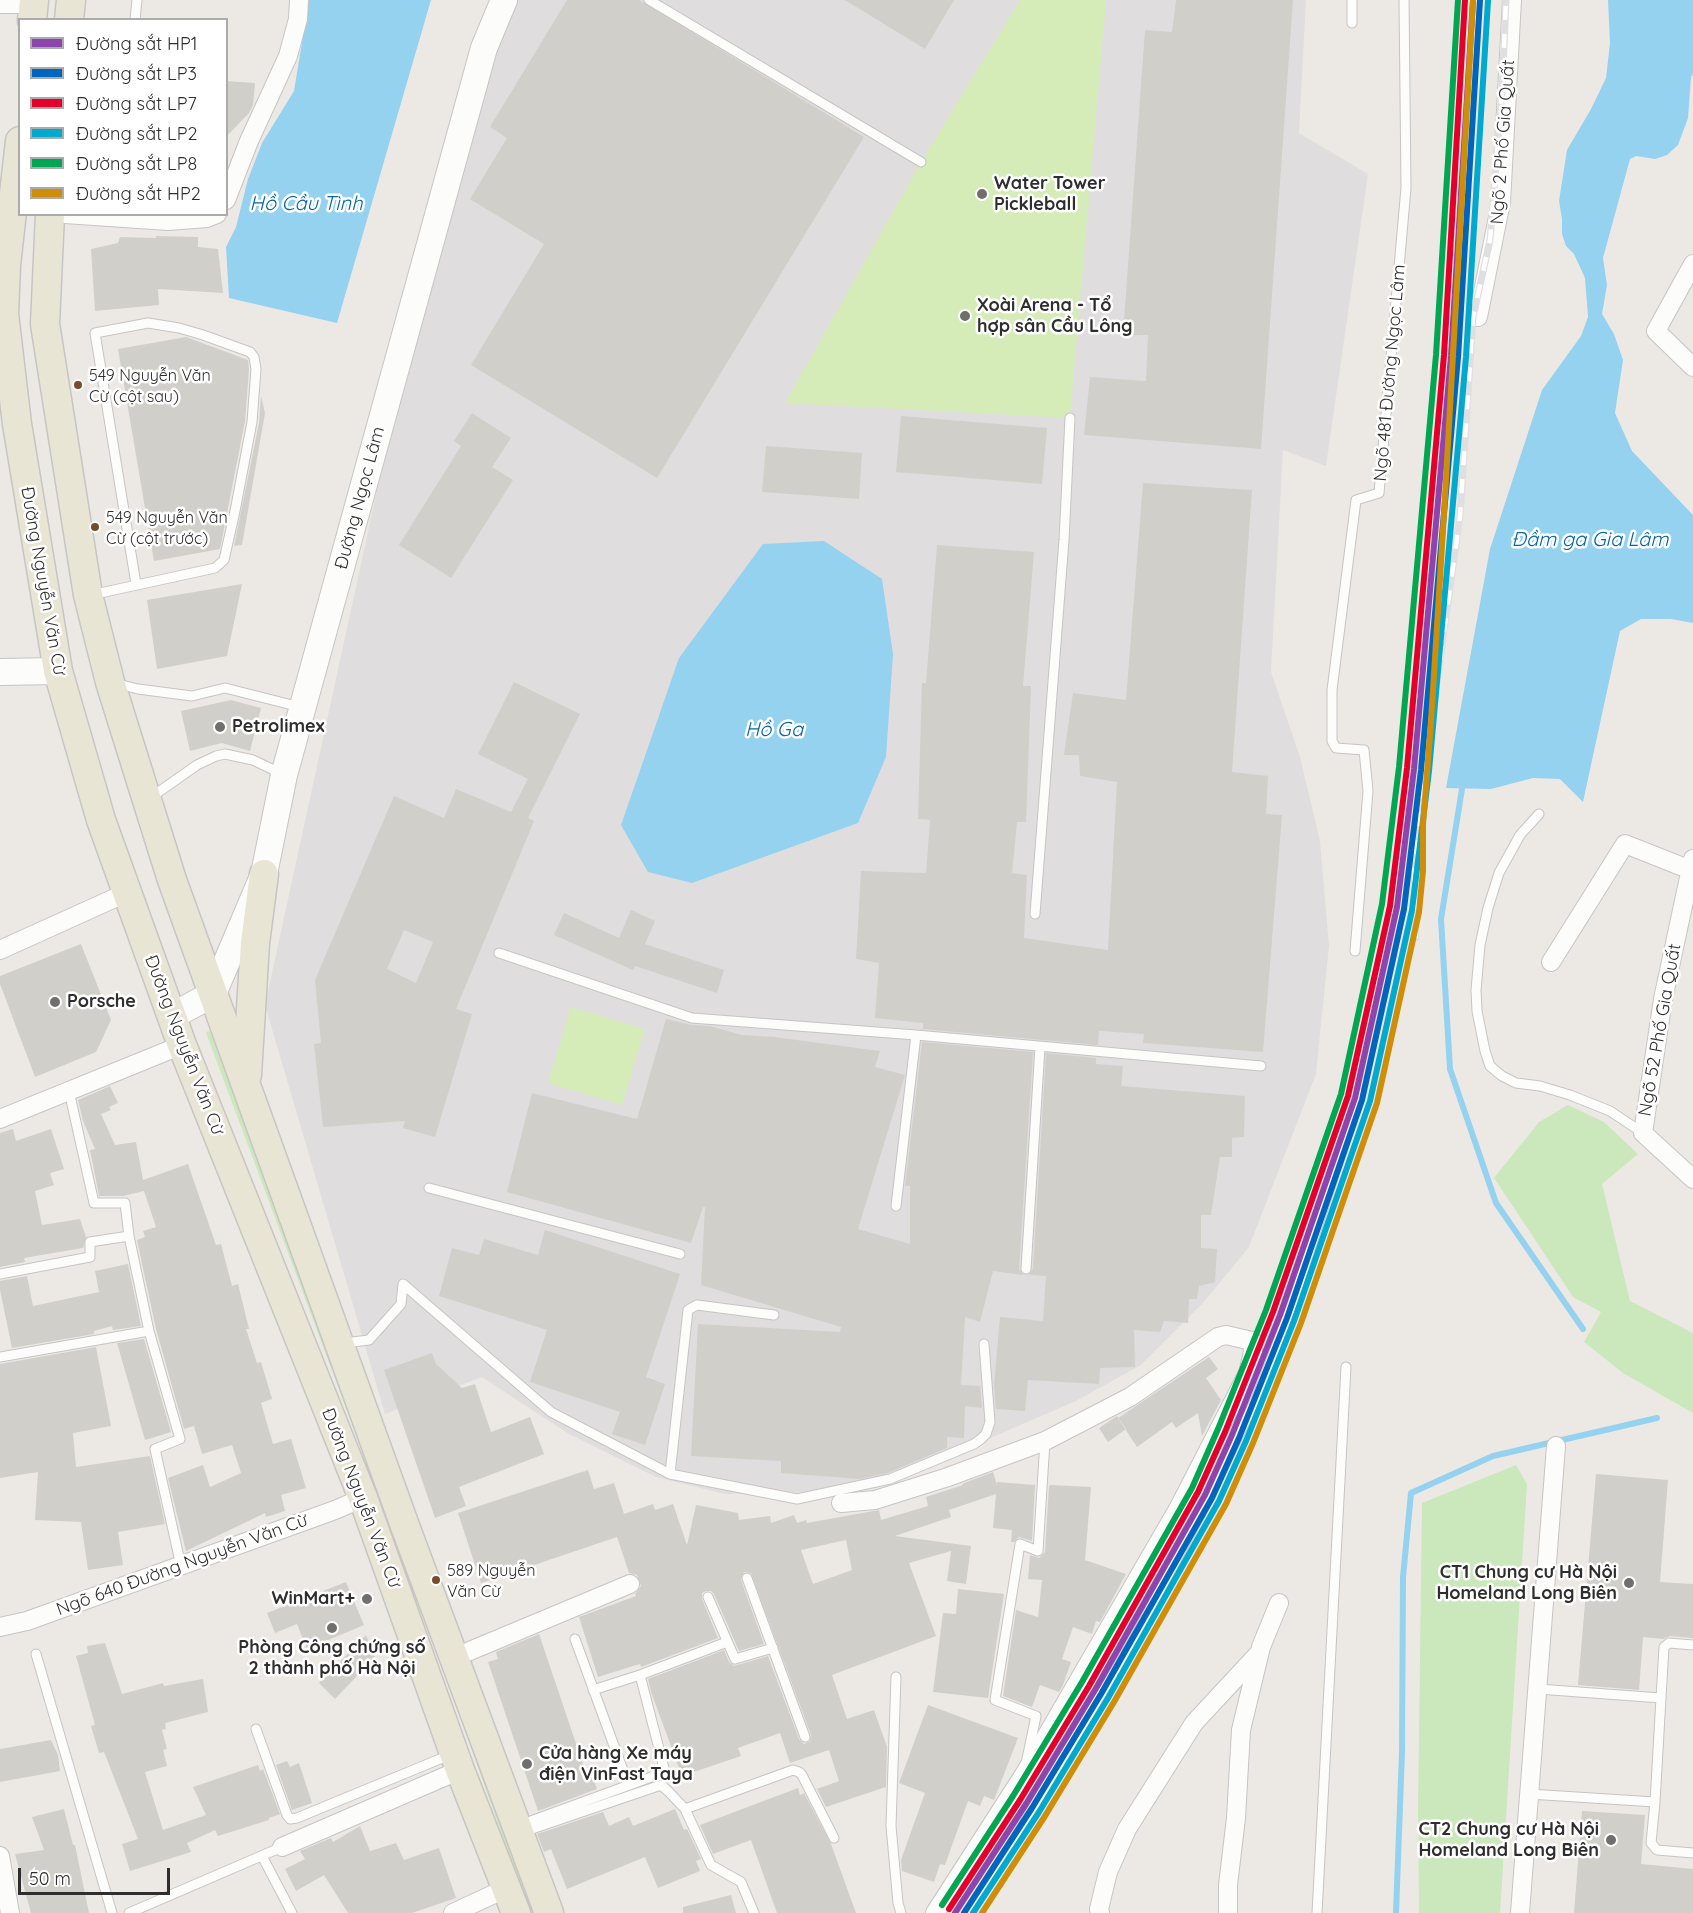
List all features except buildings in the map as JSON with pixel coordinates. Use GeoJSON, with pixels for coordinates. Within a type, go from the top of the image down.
{"type":"FeatureCollection","features":[{"type":"Feature","properties":{"kind":"main road"},"geometry":{"type":"LineString","coordinates":[[69,18],[71,0]]}},
{"type":"Feature","properties":{"kind":"main road","name":"Đường Ngọc Lâm"},"geometry":{"type":"LineString","coordinates":[[213,994],[264,874],[284,775],[484,48],[504,0]]}},
{"type":"Feature","properties":{"kind":"main road","name":"Đường Nguyễn Văn Cừ"},"geometry":{"type":"LineString","coordinates":[[18,156],[3,266],[2,314],[20,447],[58,671],[101,820],[182,1045],[363,1498],[459,1767],[512,1900]]}},
{"type":"Feature","properties":{"kind":"main road","name":"Đường Nguyễn Văn Cừ"},"geometry":{"type":"LineString","coordinates":[[50,216],[45,324],[88,595],[110,682],[172,880],[453,1658],[549,1913]]}},
{"type":"Feature","properties":{"kind":"main road"},"geometry":{"type":"LineString","coordinates":[[0,672],[58,671]]}},
{"type":"Feature","properties":{"kind":"main road"},"geometry":{"type":"LineString","coordinates":[[247,1087],[253,959],[264,874]]}},
{"type":"Feature","properties":{"kind":"main road"},"geometry":{"type":"LineString","coordinates":[[172,1016],[213,994]]}},
{"type":"Feature","properties":{"kind":"street"},"geometry":{"type":"LineString","coordinates":[[228,195],[249,141],[288,56],[298,19],[299,0]]}},
{"type":"Feature","properties":{"kind":"street","name":"Ngõ 2 Phố Gia Quất"},"geometry":{"type":"LineString","coordinates":[[1478,317],[1501,202],[1512,0]]}},
{"type":"Feature","properties":{"kind":"street"},"geometry":{"type":"LineString","coordinates":[[0,4],[34,8]]}},
{"type":"Feature","properties":{"kind":"street"},"geometry":{"type":"LineString","coordinates":[[94,216],[168,221],[212,216]]}},
{"type":"Feature","properties":{"kind":"street"},"geometry":{"type":"LineString","coordinates":[[1693,264],[1656,331],[1693,367]]}},
{"type":"Feature","properties":{"kind":"street"},"geometry":{"type":"LineString","coordinates":[[1551,962],[1625,844],[1692,866]]}},
{"type":"Feature","properties":{"kind":"street","name":"Ngõ 52 Phố Gia Quất"},"geometry":{"type":"LineString","coordinates":[[1692,866],[1663,999],[1642,1133],[1693,1179]]}},
{"type":"Feature","properties":{"kind":"street"},"geometry":{"type":"LineString","coordinates":[[0,950],[126,893]]}},
{"type":"Feature","properties":{"kind":"street"},"geometry":{"type":"LineString","coordinates":[[0,1119],[182,1045]]}},
{"type":"Feature","properties":{"kind":"street"},"geometry":{"type":"LineString","coordinates":[[841,1503],[885,1497],[948,1477],[1045,1441],[1130,1397],[1218,1337],[1226,1335],[1252,1341],[1253,1352],[1248,1372],[1178,1509],[1024,1773],[936,1913]]}},
{"type":"Feature","properties":{"kind":"street"},"geometry":{"type":"LineString","coordinates":[[1520,1913],[1556,1446]]}},
{"type":"Feature","properties":{"kind":"street","name":"Ngõ 640 Đường Nguyễn Văn Cừ"},"geometry":{"type":"LineString","coordinates":[[0,1627],[27,1621],[363,1498]]}},
{"type":"Feature","properties":{"kind":"street"},"geometry":{"type":"LineString","coordinates":[[453,1658],[630,1584]]}},
{"type":"Feature","properties":{"kind":"street"},"geometry":{"type":"LineString","coordinates":[[1228,1913],[1228,1885],[1236,1818],[1241,1730],[1260,1653],[1279,1603]]}},
{"type":"Feature","properties":{"kind":"street"},"geometry":{"type":"LineString","coordinates":[[1100,1913],[1108,1872],[1127,1829],[1194,1723],[1260,1653]]}},
{"type":"Feature","properties":{"kind":"street"},"geometry":{"type":"LineString","coordinates":[[282,1847],[459,1767]]}},
{"type":"Feature","properties":{"kind":"street"},"geometry":{"type":"LineString","coordinates":[[0,1856],[10,1913]]}},
{"type":"Feature","properties":{"kind":"street"},"geometry":{"type":"LineString","coordinates":[[453,1913],[512,1900]]}},
{"type":"Feature","properties":{"kind":"lane"},"geometry":{"type":"LineString","coordinates":[[135,18],[137,0]]}},
{"type":"Feature","properties":{"kind":"lane"},"geometry":{"type":"LineString","coordinates":[[649,0],[921,162]]}},
{"type":"Feature","properties":{"kind":"lane"},"geometry":{"type":"LineString","coordinates":[[1352,0],[1352,23]]}},
{"type":"Feature","properties":{"kind":"lane","name":"Ngõ 481 Đường Ngọc Lâm"},"geometry":{"type":"LineString","coordinates":[[1355,951],[1368,791],[1364,750],[1336,748],[1332,741],[1332,690],[1356,500],[1379,493],[1406,188],[1404,0]]}},
{"type":"Feature","properties":{"kind":"lane"},"geometry":{"type":"LineString","coordinates":[[88,595],[215,568],[224,560],[252,422],[256,369],[254,357],[250,352],[179,328],[148,323],[95,333],[136,584]]}},
{"type":"Feature","properties":{"kind":"lane"},"geometry":{"type":"LineString","coordinates":[[1035,914],[1064,540],[1070,418]]}},
{"type":"Feature","properties":{"kind":"lane"},"geometry":{"type":"LineString","coordinates":[[110,682],[138,689],[192,696],[225,688],[303,708]]}},
{"type":"Feature","properties":{"kind":"lane"},"geometry":{"type":"LineString","coordinates":[[146,801],[197,765],[225,754],[253,760],[284,775]]}},
{"type":"Feature","properties":{"kind":"lane"},"geometry":{"type":"LineString","coordinates":[[1539,814],[1520,835],[1499,873],[1488,908],[1480,945],[1476,990],[1477,1011],[1485,1052],[1490,1066],[1502,1077],[1516,1083],[1540,1086],[1570,1095],[1610,1111],[1642,1133]]}},
{"type":"Feature","properties":{"kind":"lane"},"geometry":{"type":"LineString","coordinates":[[499,953],[692,1018],[916,1035],[1261,1066]]}},
{"type":"Feature","properties":{"kind":"lane"},"geometry":{"type":"LineString","coordinates":[[896,1206],[916,1035]]}},
{"type":"Feature","properties":{"kind":"lane"},"geometry":{"type":"LineString","coordinates":[[1026,1269],[1040,1047]]}},
{"type":"Feature","properties":{"kind":"lane"},"geometry":{"type":"LineString","coordinates":[[69,1091],[94,1203],[125,1203],[129,1236],[149,1331],[180,1439],[155,1449],[181,1566]]}},
{"type":"Feature","properties":{"kind":"lane"},"geometry":{"type":"LineString","coordinates":[[970,1913],[1132,1643],[1257,1397],[1293,1302],[1360,1094]]}},
{"type":"Feature","properties":{"kind":"lane"},"geometry":{"type":"LineString","coordinates":[[429,1188],[680,1254]]}},
{"type":"Feature","properties":{"kind":"lane"},"geometry":{"type":"LineString","coordinates":[[0,1275],[90,1257],[90,1242],[129,1236]]}},
{"type":"Feature","properties":{"kind":"lane"},"geometry":{"type":"LineString","coordinates":[[339,1344],[369,1340],[401,1304],[403,1284],[551,1412],[670,1474],[797,1499],[890,1479],[974,1444],[986,1434],[990,1422],[984,1344]]}},
{"type":"Feature","properties":{"kind":"lane"},"geometry":{"type":"LineString","coordinates":[[670,1474],[688,1310],[696,1305],[774,1315]]}},
{"type":"Feature","properties":{"kind":"lane"},"geometry":{"type":"LineString","coordinates":[[0,1357],[149,1331]]}},
{"type":"Feature","properties":{"kind":"lane"},"geometry":{"type":"LineString","coordinates":[[1317,1913],[1346,1367]]}},
{"type":"Feature","properties":{"kind":"lane"},"geometry":{"type":"LineString","coordinates":[[1024,1773],[1036,1716],[995,1700],[1020,1544],[1038,1551],[1045,1441]]}},
{"type":"Feature","properties":{"kind":"lane"},"geometry":{"type":"LineString","coordinates":[[747,1578],[805,1737]]}},
{"type":"Feature","properties":{"kind":"lane"},"geometry":{"type":"LineString","coordinates":[[708,1597],[735,1659],[772,1648]]}},
{"type":"Feature","properties":{"kind":"lane"},"geometry":{"type":"LineString","coordinates":[[575,1639],[628,1784]]}},
{"type":"Feature","properties":{"kind":"lane"},"geometry":{"type":"LineString","coordinates":[[593,1690],[727,1642]]}},
{"type":"Feature","properties":{"kind":"lane"},"geometry":{"type":"LineString","coordinates":[[1693,1645],[1669,1643],[1664,1647],[1651,1843],[1657,1850],[1693,1853]]}},
{"type":"Feature","properties":{"kind":"lane"},"geometry":{"type":"LineString","coordinates":[[36,1654],[112,1913]]}},
{"type":"Feature","properties":{"kind":"lane"},"geometry":{"type":"LineString","coordinates":[[518,1830],[628,1784],[665,1772],[640,1675]]}},
{"type":"Feature","properties":{"kind":"lane"},"geometry":{"type":"LineString","coordinates":[[896,1677],[891,1826],[901,1913]]}},
{"type":"Feature","properties":{"kind":"lane"},"geometry":{"type":"LineString","coordinates":[[1538,1689],[1661,1698]]}},
{"type":"Feature","properties":{"kind":"lane"},"geometry":{"type":"LineString","coordinates":[[256,1729],[290,1819],[459,1767]]}},
{"type":"Feature","properties":{"kind":"lane"},"geometry":{"type":"LineString","coordinates":[[396,1806],[459,1767]]}},
{"type":"Feature","properties":{"kind":"lane"},"geometry":{"type":"LineString","coordinates":[[685,1809],[793,1770],[802,1775],[834,1838]]}},
{"type":"Feature","properties":{"kind":"lane"},"geometry":{"type":"LineString","coordinates":[[518,1830],[661,1785],[685,1809],[711,1865],[741,1882],[754,1913]]}},
{"type":"Feature","properties":{"kind":"lane"},"geometry":{"type":"LineString","coordinates":[[1529,1794],[1655,1802]]}},
{"type":"Feature","properties":{"kind":"lane"},"geometry":{"type":"LineString","coordinates":[[129,1913],[282,1847]]}},
{"type":"Feature","properties":{"kind":"lane"},"geometry":{"type":"LineString","coordinates":[[262,1856],[292,1913]]}},
{"type":"Feature","properties":{"kind":"shaded area"},"geometry":{"type":"Polygon","coordinates":[[[499,0],[1306,0],[1299,133],[1368,174],[1326,466],[1283,450],[1271,672],[1300,757],[1320,841],[1329,946],[1316,1074],[1249,1247],[1203,1303],[1141,1365],[1076,1401],[979,1443],[904,1469],[822,1492],[725,1494],[656,1477],[569,1434],[482,1377],[385,1414],[265,1005],[476,35],[499,0]]]}},
{"type":"Feature","properties":{"kind":"green space"},"geometry":{"type":"Polygon","coordinates":[[[1020,0],[1106,0],[1070,418],[785,403],[921,162],[1020,0]]]}},
{"type":"Feature","properties":{"kind":"green space"},"geometry":{"type":"Polygon","coordinates":[[[571,1007],[645,1029],[622,1105],[548,1083],[571,1007]]]}},
{"type":"Feature","properties":{"kind":"green space"},"geometry":{"type":"Polygon","coordinates":[[[210,1031],[386,1499],[536,1913],[530,1913],[432,1639],[208,1038],[206,1032],[210,1031]]]}},
{"type":"Feature","properties":{"kind":"green space"},"geometry":{"type":"Polygon","coordinates":[[[1568,1105],[1604,1122],[1638,1154],[1602,1184],[1630,1301],[1693,1333],[1693,1413],[1623,1373],[1584,1342],[1601,1312],[1573,1297],[1494,1178],[1539,1122],[1568,1105]]]}},
{"type":"Feature","properties":{"kind":"green space"},"geometry":{"type":"Polygon","coordinates":[[[1516,1465],[1527,1484],[1500,1913],[1419,1913],[1422,1503],[1516,1465]]]}},
{"type":"Feature","properties":{"kind":"water","name":"Hồ Cầu Tình"},"geometry":{"type":"Polygon","coordinates":[[[309,0],[431,0],[337,323],[229,298],[226,247],[236,227],[248,179],[262,143],[294,91],[309,0]]]}},
{"type":"Feature","properties":{"kind":"water","name":"Đầm ga Gia Lâm"},"geometry":{"type":"Polygon","coordinates":[[[1608,0],[1693,0],[1693,74],[1688,118],[1678,145],[1667,155],[1655,159],[1636,156],[1630,159],[1603,258],[1607,285],[1602,314],[1614,334],[1623,360],[1615,413],[1632,451],[1693,515],[1693,623],[1671,619],[1641,619],[1620,631],[1583,802],[1560,779],[1533,778],[1491,789],[1446,788],[1490,549],[1542,390],[1581,336],[1588,317],[1585,278],[1574,254],[1566,246],[1562,234],[1559,201],[1567,150],[1606,78],[1610,43],[1608,0]]]}},
{"type":"Feature","properties":{"kind":"water","name":"Hồ Ga"},"geometry":{"type":"Polygon","coordinates":[[[824,541],[882,579],[893,654],[886,757],[858,823],[692,883],[648,872],[621,825],[679,658],[763,544],[824,541]]]}},
{"type":"Feature","properties":{"kind":"waterway"},"geometry":{"type":"LineString","coordinates":[[1462,789],[1441,919],[1450,1069],[1496,1203],[1583,1329]]}},
{"type":"Feature","properties":{"kind":"waterway"},"geometry":{"type":"LineString","coordinates":[[1396,1913],[1402,1752],[1403,1577],[1411,1493],[1493,1456],[1657,1418]]}},
{"type":"Feature","properties":{"kind":"railway"},"geometry":{"type":"LineString","coordinates":[[1416,938],[1415,852],[1460,516],[1473,317],[1490,240],[1502,92],[1506,0]]}},
{"type":"Feature","properties":{"kind":"rail line","name":"LP8"},"geometry":{"type":"LineString","coordinates":[[942,1905],[1013,1796],[1082,1682],[1192,1488],[1266,1310],[1341,1094],[1382,904],[1399,767],[1436,355],[1458,0]]}},
{"type":"Feature","properties":{"kind":"rail line","name":"LP7"},"geometry":{"type":"LineString","coordinates":[[949,1909],[1020,1800],[1089,1686],[1198,1492],[1225,1432],[1273,1312],[1348,1096],[1390,906],[1407,768],[1444,355],[1465,0]]}},
{"type":"Feature","properties":{"kind":"rail line","name":"HP1"},"geometry":{"type":"LineString","coordinates":[[955,1913],[1026,1804],[1095,1690],[1205,1495],[1232,1435],[1280,1315],[1355,1098],[1397,907],[1414,769],[1451,356],[1473,0]]}},
{"type":"Feature","properties":{"kind":"rail line","name":"LP3"},"geometry":{"type":"LineString","coordinates":[[964,1913],[1032,1808],[1101,1694],[1212,1498],[1239,1438],[1287,1318],[1362,1100],[1404,909],[1421,770],[1458,357],[1480,0]]}},
{"type":"Feature","properties":{"kind":"rail line","name":"HP2"},"geometry":{"type":"LineString","coordinates":[[982,1913],[1045,1816],[1114,1702],[1226,1504],[1301,1323],[1377,1103],[1419,912],[1423,871],[1423,824],[1444,514],[1473,1]]}},
{"type":"Feature","properties":{"kind":"rail line","name":"LP2"},"geometry":{"type":"LineString","coordinates":[[973,1913],[1039,1812],[1108,1698],[1219,1501],[1246,1441],[1294,1321],[1370,1101],[1412,910],[1429,771],[1466,357],[1488,1]]}},
{"type":"Feature","properties":{"kind":"place","name":"Water Tower Pickleball"},"geometry":{"type":"Point","coordinates":[982,194]}},
{"type":"Feature","properties":{"kind":"place","name":"Xoài Arena - Tổ hợp sân Cầu Lông"},"geometry":{"type":"Point","coordinates":[965,316]}},
{"type":"Feature","properties":{"kind":"place","name":"549 Nguyễn Văn Cừ (cột sau)"},"geometry":{"type":"Point","coordinates":[78,385]}},
{"type":"Feature","properties":{"kind":"place","name":"549 Nguyễn Văn Cừ (cột trước)"},"geometry":{"type":"Point","coordinates":[95,527]}},
{"type":"Feature","properties":{"kind":"place","name":"Petrolimex"},"geometry":{"type":"Point","coordinates":[220,727]}},
{"type":"Feature","properties":{"kind":"place","name":"Porsche"},"geometry":{"type":"Point","coordinates":[55,1002]}},
{"type":"Feature","properties":{"kind":"place","name":"589 Nguyễn Văn Cừ"},"geometry":{"type":"Point","coordinates":[436,1580]}},
{"type":"Feature","properties":{"kind":"place","name":"CT1 Chung cư Hà Nội Homeland Long Biên"},"geometry":{"type":"Point","coordinates":[1629,1583]}},
{"type":"Feature","properties":{"kind":"place","name":"WinMart+"},"geometry":{"type":"Point","coordinates":[367,1599]}},
{"type":"Feature","properties":{"kind":"place","name":"Phòng Công chứng số 2 thành phố Hà Nội"},"geometry":{"type":"Point","coordinates":[332,1628]}},
{"type":"Feature","properties":{"kind":"place","name":"Cửa hàng Xe máy điện VinFast Taya"},"geometry":{"type":"Point","coordinates":[527,1764]}},
{"type":"Feature","properties":{"kind":"place","name":"CT2 Chung cư Hà Nội Homeland Long Biên"},"geometry":{"type":"Point","coordinates":[1611,1840]}}]}
